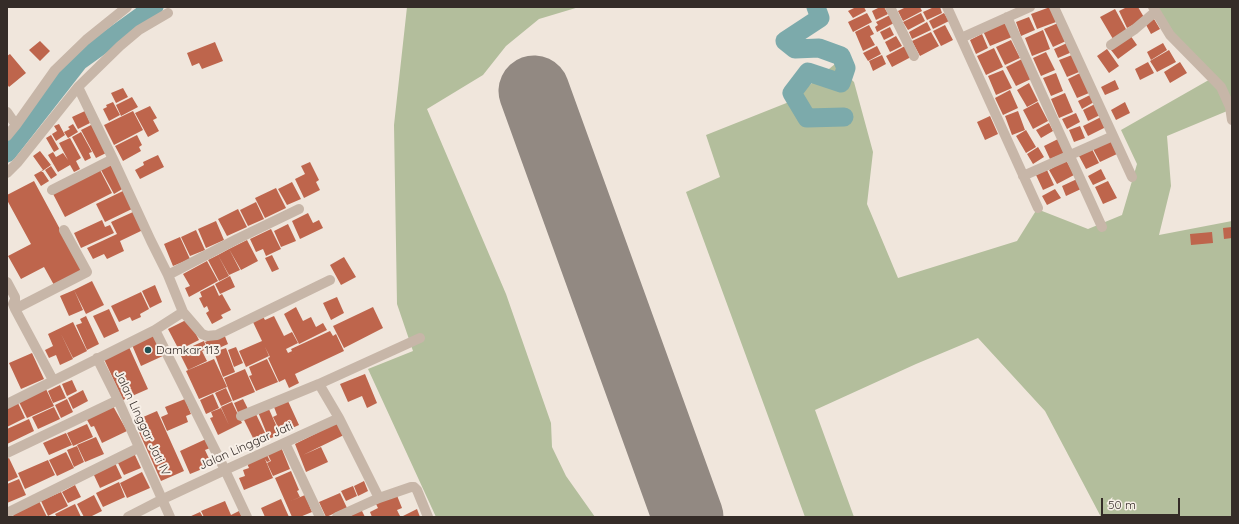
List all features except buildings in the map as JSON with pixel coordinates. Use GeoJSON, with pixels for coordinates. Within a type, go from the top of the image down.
{"type":"FeatureCollection","features":[{"type":"Feature","properties":{"kind":"street"},"geometry":{"type":"LineString","coordinates":[[7,136],[55,70],[86,40],[127,7]]}},
{"type":"Feature","properties":{"kind":"street"},"geometry":{"type":"LineString","coordinates":[[890,7],[914,56]]}},
{"type":"Feature","properties":{"kind":"street"},"geometry":{"type":"LineString","coordinates":[[946,7],[1038,208]]}},
{"type":"Feature","properties":{"kind":"street"},"geometry":{"type":"LineString","coordinates":[[961,38],[1030,7]]}},
{"type":"Feature","properties":{"kind":"street"},"geometry":{"type":"LineString","coordinates":[[1054,7],[1132,177]]}},
{"type":"Feature","properties":{"kind":"street"},"geometry":{"type":"LineString","coordinates":[[1111,45],[1154,10],[1170,35],[1221,87],[1230,107],[1232,120]]}},
{"type":"Feature","properties":{"kind":"street"},"geometry":{"type":"LineString","coordinates":[[7,173],[18,162],[78,87],[120,46],[139,30],[168,13]]}},
{"type":"Feature","properties":{"kind":"street"},"geometry":{"type":"LineString","coordinates":[[1007,17],[1102,227]]}},
{"type":"Feature","properties":{"kind":"street"},"geometry":{"type":"LineString","coordinates":[[78,87],[168,275],[183,312],[202,334],[207,336],[217,335],[330,280]]}},
{"type":"Feature","properties":{"kind":"street"},"geometry":{"type":"LineString","coordinates":[[7,112],[16,125]]}},
{"type":"Feature","properties":{"kind":"street"},"geometry":{"type":"LineString","coordinates":[[1023,176],[1113,136]]}},
{"type":"Feature","properties":{"kind":"street"},"geometry":{"type":"LineString","coordinates":[[52,190],[113,159]]}},
{"type":"Feature","properties":{"kind":"street"},"geometry":{"type":"LineString","coordinates":[[168,275],[299,209]]}},
{"type":"Feature","properties":{"kind":"street"},"geometry":{"type":"LineString","coordinates":[[12,303],[88,272],[64,230]]}},
{"type":"Feature","properties":{"kind":"street"},"geometry":{"type":"LineString","coordinates":[[7,282],[12,303],[53,380]]}},
{"type":"Feature","properties":{"kind":"street"},"geometry":{"type":"LineString","coordinates":[[7,404],[155,330],[183,312]]}},
{"type":"Feature","properties":{"kind":"street"},"geometry":{"type":"LineString","coordinates":[[155,330],[247,517]]}},
{"type":"Feature","properties":{"kind":"street"},"geometry":{"type":"LineString","coordinates":[[241,416],[319,384],[420,338]]}},
{"type":"Feature","properties":{"kind":"street","name":"Jalan Linggar Jati IV"},"geometry":{"type":"LineString","coordinates":[[97,358],[118,400],[138,448],[163,499],[170,517]]}},
{"type":"Feature","properties":{"kind":"street"},"geometry":{"type":"LineString","coordinates":[[319,384],[339,418],[379,498]]}},
{"type":"Feature","properties":{"kind":"street"},"geometry":{"type":"LineString","coordinates":[[7,453],[118,400]]}},
{"type":"Feature","properties":{"kind":"street","name":"Jalan Linggar Jati"},"geometry":{"type":"LineString","coordinates":[[128,517],[163,499],[339,418]]}},
{"type":"Feature","properties":{"kind":"street"},"geometry":{"type":"LineString","coordinates":[[285,443],[320,517]]}},
{"type":"Feature","properties":{"kind":"street"},"geometry":{"type":"LineString","coordinates":[[7,513],[138,448]]}},
{"type":"Feature","properties":{"kind":"street"},"geometry":{"type":"LineString","coordinates":[[337,517],[408,487],[414,487],[420,495],[428,517]]}},
{"type":"Feature","properties":{"kind":"green space"},"geometry":{"type":"Polygon","coordinates":[[[407,7],[579,7],[539,19],[506,46],[483,75],[427,109],[506,294],[551,423],[552,447],[566,476],[595,517],[436,517],[368,369],[413,351],[397,304],[394,125],[407,7]]]}},
{"type":"Feature","properties":{"kind":"green space"},"geometry":{"type":"Polygon","coordinates":[[[1150,7],[1232,7],[1232,109],[1167,136],[1171,186],[1159,235],[1232,221],[1232,517],[1101,517],[1045,411],[978,338],[916,364],[815,410],[854,517],[805,517],[686,192],[720,177],[706,135],[789,102],[835,64],[854,82],[873,152],[867,204],[898,278],[1017,241],[1037,209],[1088,229],[1122,215],[1137,164],[1121,130],[1214,77],[1150,7]]]}},
{"type":"Feature","properties":{"kind":"waterway"},"geometry":{"type":"LineString","coordinates":[[7,153],[79,61],[154,7]]}},
{"type":"Feature","properties":{"kind":"waterway"},"geometry":{"type":"LineString","coordinates":[[816,7],[820,18],[785,41],[795,49],[819,48],[841,56],[846,68],[841,83],[808,72],[792,93],[807,118],[844,117]]}},
{"type":"Feature","properties":{"kind":"runway"},"geometry":{"type":"LineString","coordinates":[[534,91],[688,517]]}},
{"type":"Feature","properties":{"kind":"place","name":"Damkar 113"},"geometry":{"type":"Point","coordinates":[148,350]}}]}
